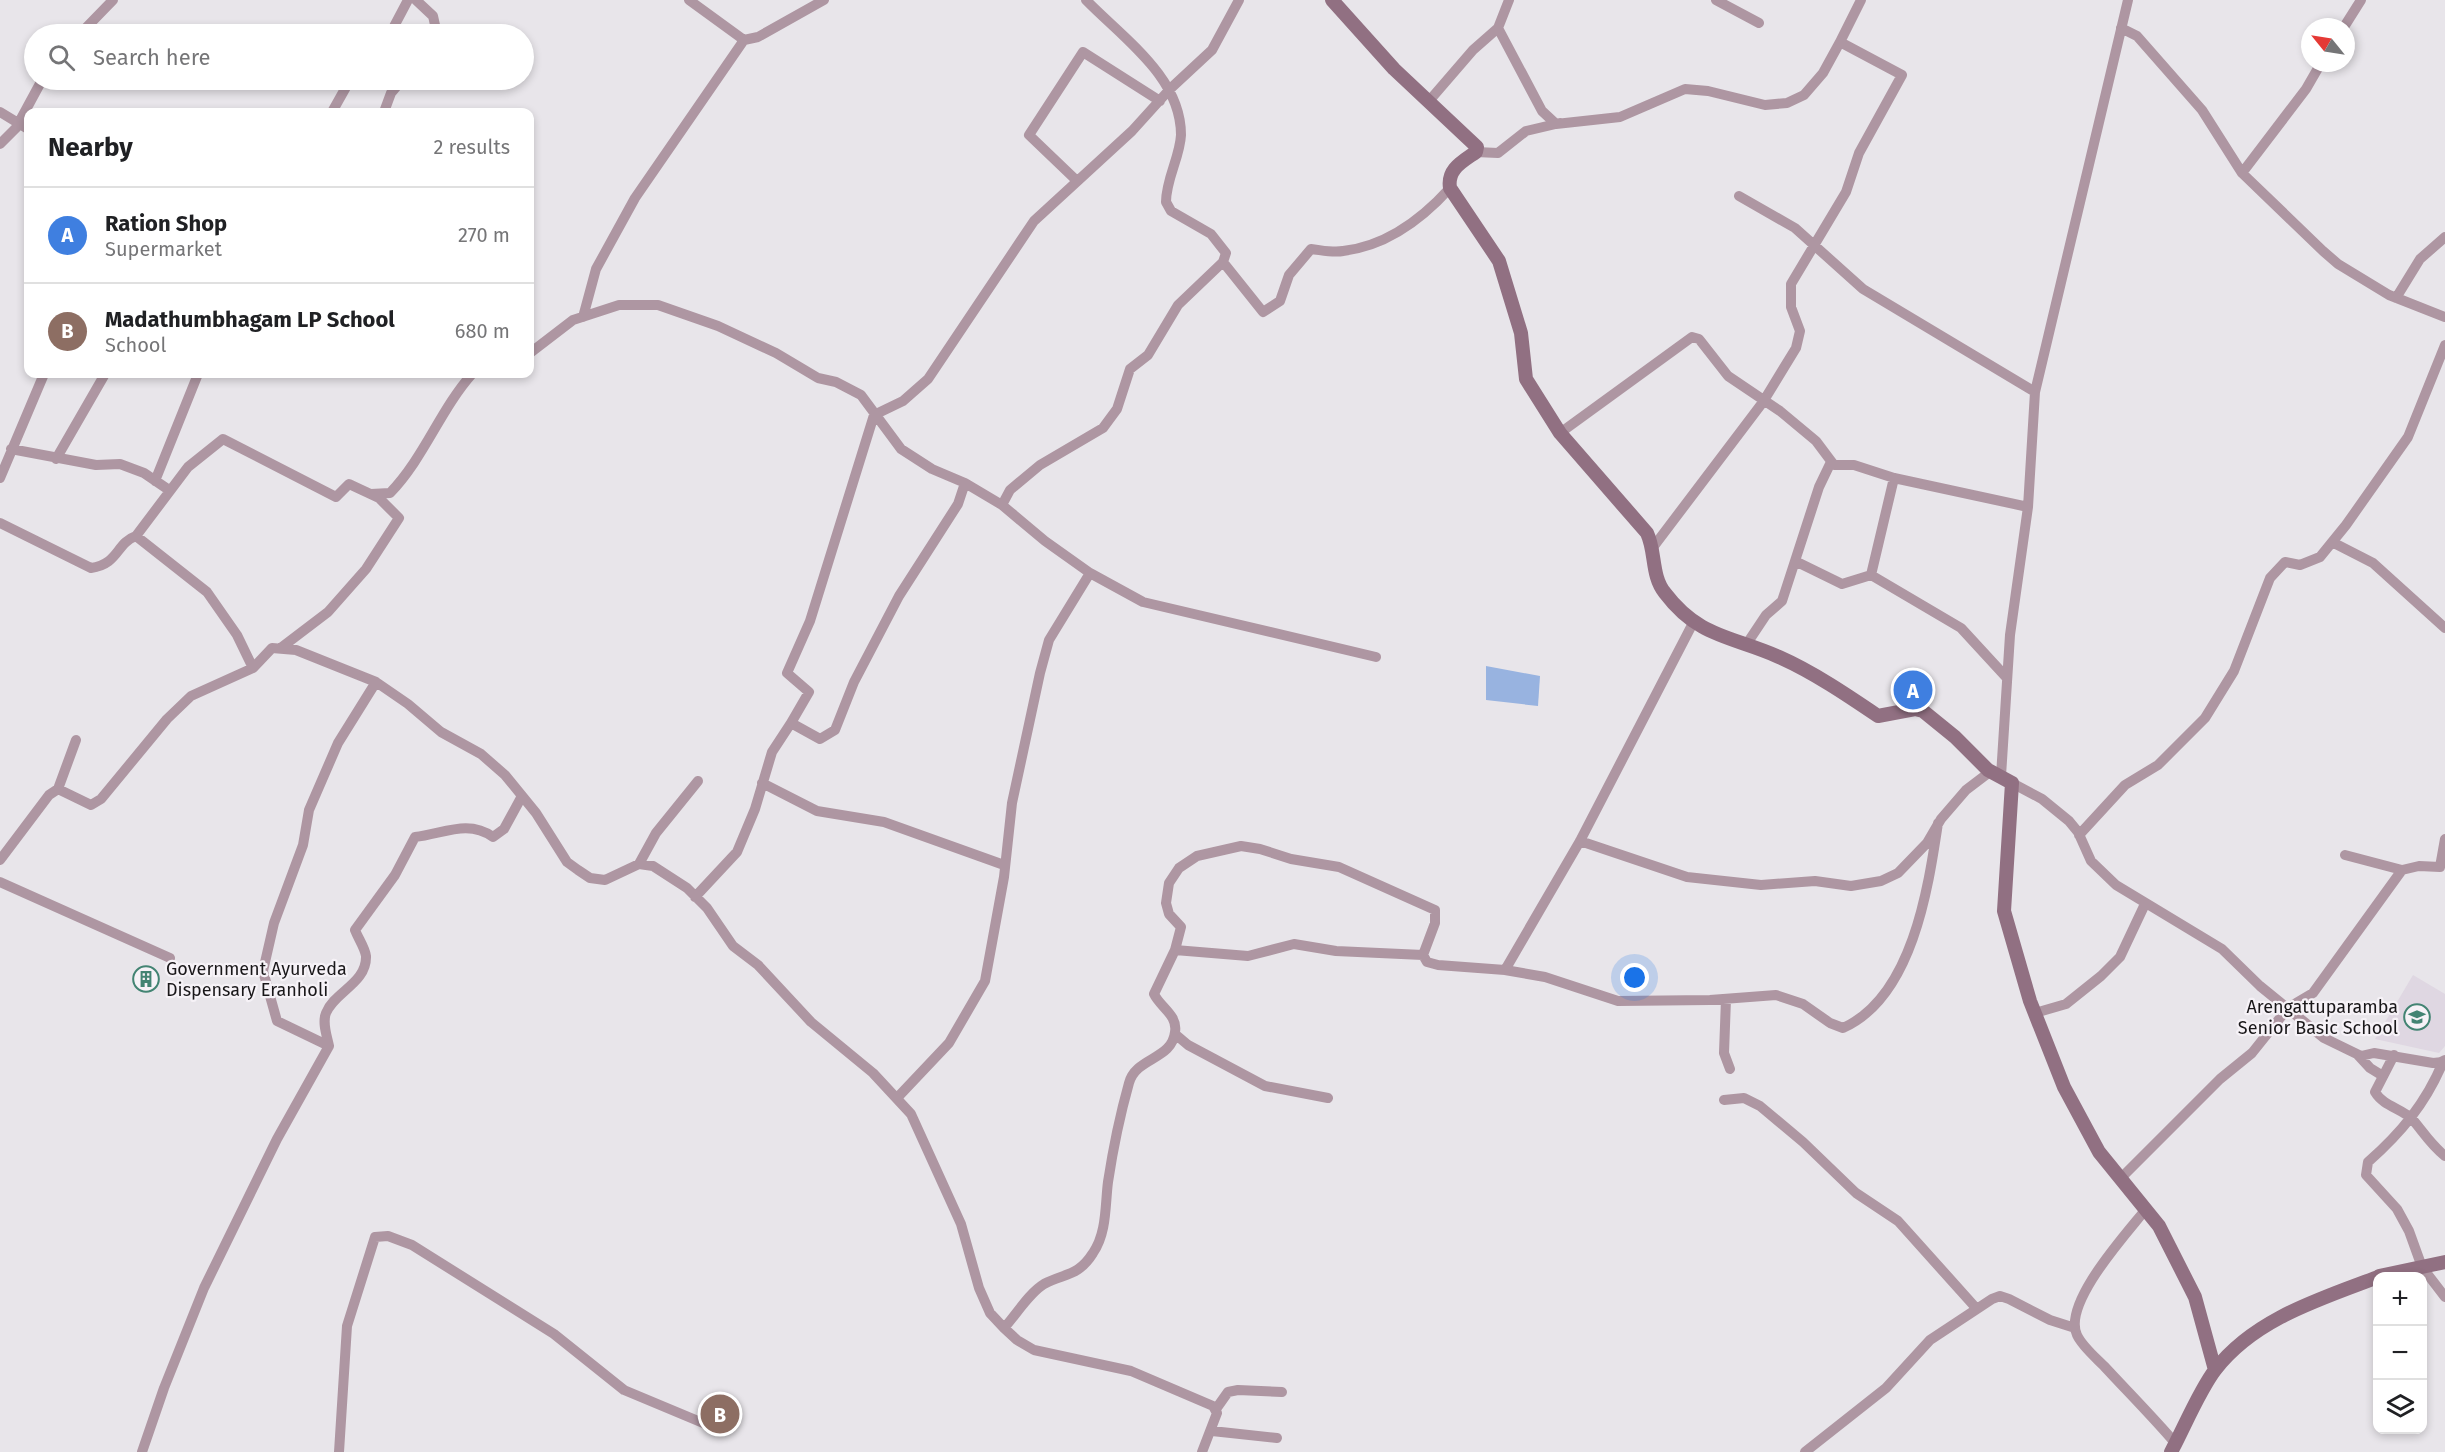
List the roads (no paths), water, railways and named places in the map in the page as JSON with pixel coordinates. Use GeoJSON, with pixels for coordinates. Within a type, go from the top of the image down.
{"type":"FeatureCollection","features":[{"type":"Feature","properties":{"kind":"main road"},"geometry":{"type":"LineString","coordinates":[[1332,0],[1394,69],[1477,147],[1476,152],[1451,171],[1448,176],[1450,188],[1499,261],[1521,333],[1526,379],[1560,433],[1647,532],[1654,546],[1654,567],[1663,592],[1693,623],[1780,657],[1878,716],[1915,709],[1923,711],[2001,777],[2004,911],[2035,1013],[2064,1087],[2099,1152],[2160,1226],[2195,1297],[2215,1370]]}},
{"type":"Feature","properties":{"kind":"main road"},"geometry":{"type":"LineString","coordinates":[[2400,1272],[2445,1262]]}},
{"type":"Feature","properties":{"kind":"main road"},"geometry":{"type":"LineString","coordinates":[[2174,1448],[2215,1370],[2273,1319],[2373,1279]]}},
{"type":"Feature","properties":{"kind":"street"},"geometry":{"type":"LineString","coordinates":[[90,24],[113,0]]}},
{"type":"Feature","properties":{"kind":"street"},"geometry":{"type":"LineString","coordinates":[[395,24],[408,0]]}},
{"type":"Feature","properties":{"kind":"street"},"geometry":{"type":"LineString","coordinates":[[416,0],[433,16],[435,24]]}},
{"type":"Feature","properties":{"kind":"street"},"geometry":{"type":"LineString","coordinates":[[689,0],[744,40]]}},
{"type":"Feature","properties":{"kind":"street"},"geometry":{"type":"LineString","coordinates":[[583,317],[596,269],[635,198],[744,40],[758,37],[824,0]]}},
{"type":"Feature","properties":{"kind":"street"},"geometry":{"type":"LineString","coordinates":[[1002,505],[1010,490],[1040,465],[1103,428],[1117,409],[1130,369],[1148,355],[1178,305],[1224,262],[1226,253],[1211,234],[1171,211],[1166,202],[1181,137],[1179,111],[1170,89],[1137,50],[1086,0]]}},
{"type":"Feature","properties":{"kind":"street"},"geometry":{"type":"LineString","coordinates":[[695,897],[737,852],[755,809],[772,752],[809,692],[787,673],[810,621],[874,415],[903,401],[928,379],[1034,221],[1132,131],[1170,89],[1212,50],[1239,0]]}},
{"type":"Feature","properties":{"kind":"street"},"geometry":{"type":"LineString","coordinates":[[1429,101],[1473,50],[1498,28],[1509,0]]}},
{"type":"Feature","properties":{"kind":"street"},"geometry":{"type":"LineString","coordinates":[[1716,0],[1759,23]]}},
{"type":"Feature","properties":{"kind":"street"},"geometry":{"type":"LineString","coordinates":[[1476,152],[1498,153],[1526,131],[1560,123],[1620,117],[1685,90],[1708,92],[1765,105],[1786,103],[1804,95],[1823,73],[1861,0]]}},
{"type":"Feature","properties":{"kind":"street"},"geometry":{"type":"LineString","coordinates":[[2001,777],[2010,635],[2028,507],[2035,392],[2127,0]]}},
{"type":"Feature","properties":{"kind":"street"},"geometry":{"type":"LineString","coordinates":[[2350,18],[2361,0]]}},
{"type":"Feature","properties":{"kind":"street"},"geometry":{"type":"LineString","coordinates":[[1498,28],[1542,111],[1556,124],[1560,123]]}},
{"type":"Feature","properties":{"kind":"street"},"geometry":{"type":"LineString","coordinates":[[2121,28],[2137,36],[2202,110],[2242,173],[2338,264],[2396,298],[2445,317]]}},
{"type":"Feature","properties":{"kind":"street"},"geometry":{"type":"LineString","coordinates":[[1654,546],[1763,402],[1796,348],[1800,331],[1791,307],[1791,284],[1846,192],[1858,153],[1902,75],[1840,42]]}},
{"type":"Feature","properties":{"kind":"street"},"geometry":{"type":"LineString","coordinates":[[1076,180],[1029,135],[1083,52],[1160,101]]}},
{"type":"Feature","properties":{"kind":"street"},"geometry":{"type":"LineString","coordinates":[[2242,173],[2306,89],[2316,72]]}},
{"type":"Feature","properties":{"kind":"street"},"geometry":{"type":"LineString","coordinates":[[31,108],[38,90]]}},
{"type":"Feature","properties":{"kind":"street"},"geometry":{"type":"LineString","coordinates":[[334,108],[344,90]]}},
{"type":"Feature","properties":{"kind":"street"},"geometry":{"type":"LineString","coordinates":[[385,108],[394,90]]}},
{"type":"Feature","properties":{"kind":"street"},"geometry":{"type":"LineString","coordinates":[[0,112],[24,126],[0,144]]}},
{"type":"Feature","properties":{"kind":"street"},"geometry":{"type":"LineString","coordinates":[[1224,262],[1263,312],[1280,301],[1289,275],[1311,249],[1342,252],[1386,241],[1425,213],[1450,188]]}},
{"type":"Feature","properties":{"kind":"street"},"geometry":{"type":"LineString","coordinates":[[1738,196],[1795,228],[1863,289],[2035,392]]}},
{"type":"Feature","properties":{"kind":"street"},"geometry":{"type":"LineString","coordinates":[[2396,298],[2420,259],[2445,237]]}},
{"type":"Feature","properties":{"kind":"street"},"geometry":{"type":"LineString","coordinates":[[534,350],[573,320],[619,305],[658,305],[718,326],[776,352],[818,378],[836,382],[861,396],[901,449],[932,469],[965,483],[1002,505],[1045,542],[1090,573],[1143,602],[1376,657]]}},
{"type":"Feature","properties":{"kind":"street"},"geometry":{"type":"LineString","coordinates":[[1560,433],[1692,337],[1699,339],[1728,376],[1763,402],[1780,411],[1816,441],[1831,462],[1838,466],[1854,465],[1894,478],[2028,507]]}},
{"type":"Feature","properties":{"kind":"street"},"geometry":{"type":"LineString","coordinates":[[2079,835],[2125,785],[2158,765],[2205,718],[2239,661],[2270,578],[2285,562],[2300,565],[2320,557],[2332,542],[2408,437],[2445,345]]}},
{"type":"Feature","properties":{"kind":"street"},"geometry":{"type":"LineString","coordinates":[[0,478],[42,378]]}},
{"type":"Feature","properties":{"kind":"street"},"geometry":{"type":"LineString","coordinates":[[56,459],[103,378]]}},
{"type":"Feature","properties":{"kind":"street"},"geometry":{"type":"LineString","coordinates":[[155,481],[196,378]]}},
{"type":"Feature","properties":{"kind":"street"},"geometry":{"type":"LineString","coordinates":[[371,494],[390,492],[405,477],[449,405],[469,378]]}},
{"type":"Feature","properties":{"kind":"street"},"geometry":{"type":"LineString","coordinates":[[0,523],[91,568],[105,566],[116,557],[128,539],[136,536],[188,467],[223,439],[336,497],[349,484],[379,498],[399,518],[366,569],[328,612],[282,647]]}},
{"type":"Feature","properties":{"kind":"street"},"geometry":{"type":"LineString","coordinates":[[11,449],[96,465],[120,464],[144,473],[169,490]]}},
{"type":"Feature","properties":{"kind":"street"},"geometry":{"type":"LineString","coordinates":[[1746,645],[1766,615],[1782,601],[1819,486],[1831,462]]}},
{"type":"Feature","properties":{"kind":"street"},"geometry":{"type":"LineString","coordinates":[[1871,575],[1894,478]]}},
{"type":"Feature","properties":{"kind":"street"},"geometry":{"type":"LineString","coordinates":[[791,723],[820,739],[835,730],[854,682],[904,587],[958,504],[965,483]]}},
{"type":"Feature","properties":{"kind":"street"},"geometry":{"type":"LineString","coordinates":[[136,536],[207,592],[237,635],[253,668]]}},
{"type":"Feature","properties":{"kind":"street"},"geometry":{"type":"LineString","coordinates":[[2332,542],[2373,563],[2445,628]]}},
{"type":"Feature","properties":{"kind":"street"},"geometry":{"type":"LineString","coordinates":[[1795,561],[1842,584],[1871,575],[1961,628],[2007,678]]}},
{"type":"Feature","properties":{"kind":"street"},"geometry":{"type":"LineString","coordinates":[[897,1098],[949,1043],[985,981],[1012,803],[1049,640],[1090,573]]}},
{"type":"Feature","properties":{"kind":"street"},"geometry":{"type":"LineString","coordinates":[[1505,970],[1580,841],[1693,623]]}},
{"type":"Feature","properties":{"kind":"street"},"geometry":{"type":"LineString","coordinates":[[57,789],[91,805],[102,799],[167,719],[191,696],[253,668],[272,648],[282,647],[296,650],[376,682],[408,704],[441,732],[481,754],[505,775],[567,862],[578,870],[590,878],[605,880],[639,864],[653,866],[695,897],[733,946],[758,965],[812,1023],[873,1073],[911,1114],[961,1224],[979,1288],[990,1313],[1017,1340],[1034,1350],[1131,1371],[1203,1400],[1216,1409]]}},
{"type":"Feature","properties":{"kind":"street"},"geometry":{"type":"LineString","coordinates":[[329,1046],[277,1021],[263,971],[274,923],[303,845],[309,810],[338,743],[376,682]]}},
{"type":"Feature","properties":{"kind":"street"},"geometry":{"type":"LineString","coordinates":[[0,860],[49,795],[57,789],[76,740]]}},
{"type":"Feature","properties":{"kind":"street"},"geometry":{"type":"LineString","coordinates":[[2001,777],[2056,809],[2079,835],[2091,861],[2116,885],[2222,949],[2324,1038],[2358,1055],[2370,1068],[2383,1076]]}},
{"type":"Feature","properties":{"kind":"street"},"geometry":{"type":"LineString","coordinates":[[1580,841],[1687,878],[1761,885],[1815,880],[1851,886],[1881,881],[1898,873],[1927,843],[1938,823],[1966,790],[2001,777]]}},
{"type":"Feature","properties":{"kind":"street"},"geometry":{"type":"LineString","coordinates":[[639,864],[656,833],[698,781]]}},
{"type":"Feature","properties":{"kind":"street"},"geometry":{"type":"LineString","coordinates":[[762,783],[817,811],[884,822],[1004,865]]}},
{"type":"Feature","properties":{"kind":"street"},"geometry":{"type":"LineString","coordinates":[[142,1452],[184,1334],[204,1288],[277,1139],[329,1046],[325,1029],[326,1012],[356,981],[364,965],[366,955],[355,930],[394,875],[415,837],[471,827],[482,829],[493,837],[504,829],[522,796]]}},
{"type":"Feature","properties":{"kind":"street"},"geometry":{"type":"LineString","coordinates":[[1175,950],[1248,956],[1294,944],[1336,951],[1422,955],[1432,965],[1505,970],[1545,978],[1618,1001],[1726,999],[1776,995],[1803,1004],[1830,1023],[1843,1028],[1860,1020],[1880,998],[1899,969],[1914,935],[1929,879],[1938,823]]}},
{"type":"Feature","properties":{"kind":"street"},"geometry":{"type":"LineString","coordinates":[[2345,855],[2402,870],[2419,866],[2440,867],[2445,839]]}},
{"type":"Feature","properties":{"kind":"street"},"geometry":{"type":"LineString","coordinates":[[1004,1328],[1043,1284],[1070,1276],[1094,1253],[1103,1229],[1108,1181],[1129,1082],[1139,1066],[1167,1050],[1175,1034],[1176,1024],[1170,1013],[1159,1004],[1154,994],[1175,950],[1181,927],[1169,914],[1166,903],[1169,883],[1179,868],[1197,856],[1242,846],[1291,859],[1339,867],[1435,910],[1435,923],[1422,955]]}},
{"type":"Feature","properties":{"kind":"street"},"geometry":{"type":"LineString","coordinates":[[2121,1178],[2220,1079],[2252,1053],[2288,1008],[2313,993],[2402,870]]}},
{"type":"Feature","properties":{"kind":"street"},"geometry":{"type":"LineString","coordinates":[[0,882],[170,958]]}},
{"type":"Feature","properties":{"kind":"street"},"geometry":{"type":"LineString","coordinates":[[2035,1013],[2066,1004],[2101,976],[2120,957],[2145,904]]}},
{"type":"Feature","properties":{"kind":"street"},"geometry":{"type":"LineString","coordinates":[[1726,999],[1724,1053],[1730,1069]]}},
{"type":"Feature","properties":{"kind":"street"},"geometry":{"type":"LineString","coordinates":[[1175,1034],[1188,1045],[1265,1086],[1328,1098]]}},
{"type":"Feature","properties":{"kind":"street"},"geometry":{"type":"LineString","coordinates":[[2358,1055],[2374,1053],[2433,1063],[2444,1061]]}},
{"type":"Feature","properties":{"kind":"street"},"geometry":{"type":"LineString","coordinates":[[2394,1055],[2375,1092],[2379,1099],[2411,1118],[2421,1133],[2445,1156]]}},
{"type":"Feature","properties":{"kind":"street"},"geometry":{"type":"LineString","coordinates":[[2444,1061],[2425,1099],[2398,1135],[2368,1162],[2366,1175],[2397,1209],[2409,1231],[2422,1267],[2445,1297]]}},
{"type":"Feature","properties":{"kind":"street"},"geometry":{"type":"LineString","coordinates":[[1724,1100],[1744,1098],[1760,1106],[1803,1142],[1856,1193],[1898,1221],[1976,1308]]}},
{"type":"Feature","properties":{"kind":"street"},"geometry":{"type":"LineString","coordinates":[[2146,1209],[2100,1265],[2086,1292],[2075,1321],[2075,1328],[2076,1334],[2094,1356],[2174,1448]]}},
{"type":"Feature","properties":{"kind":"street"},"geometry":{"type":"LineString","coordinates":[[339,1452],[347,1326],[375,1237],[388,1236],[412,1245],[554,1334],[624,1390],[703,1423]]}},
{"type":"Feature","properties":{"kind":"street"},"geometry":{"type":"LineString","coordinates":[[1804,1452],[1886,1388],[1930,1340],[1976,1308],[2000,1296],[2050,1320],[2075,1328]]}},
{"type":"Feature","properties":{"kind":"street"},"geometry":{"type":"LineString","coordinates":[[1202,1452],[1212,1431],[1216,1409],[1228,1392],[1238,1390],[1282,1392]]}},
{"type":"Feature","properties":{"kind":"street"},"geometry":{"type":"LineString","coordinates":[[1212,1431],[1277,1438]]}},
{"type":"Feature","properties":{"kind":"water"},"geometry":{"type":"Polygon","coordinates":[[[1486,666],[1540,676],[1538,706],[1486,700],[1486,666]]]}},
{"type":"Feature","properties":{"kind":"place","name":"Ration Shop"},"geometry":{"type":"Point","coordinates":[1913,690]}},
{"type":"Feature","properties":{"kind":"place","name":"Government Ayurveda Dispensary Eranholi"},"geometry":{"type":"Point","coordinates":[146,979]}},
{"type":"Feature","properties":{"kind":"place","name":"Arengattuparamba Senior Basic School"},"geometry":{"type":"Point","coordinates":[2417,1017]}},
{"type":"Feature","properties":{"kind":"place","name":"Madathumbhagam LP School"},"geometry":{"type":"Point","coordinates":[720,1414]}}]}
